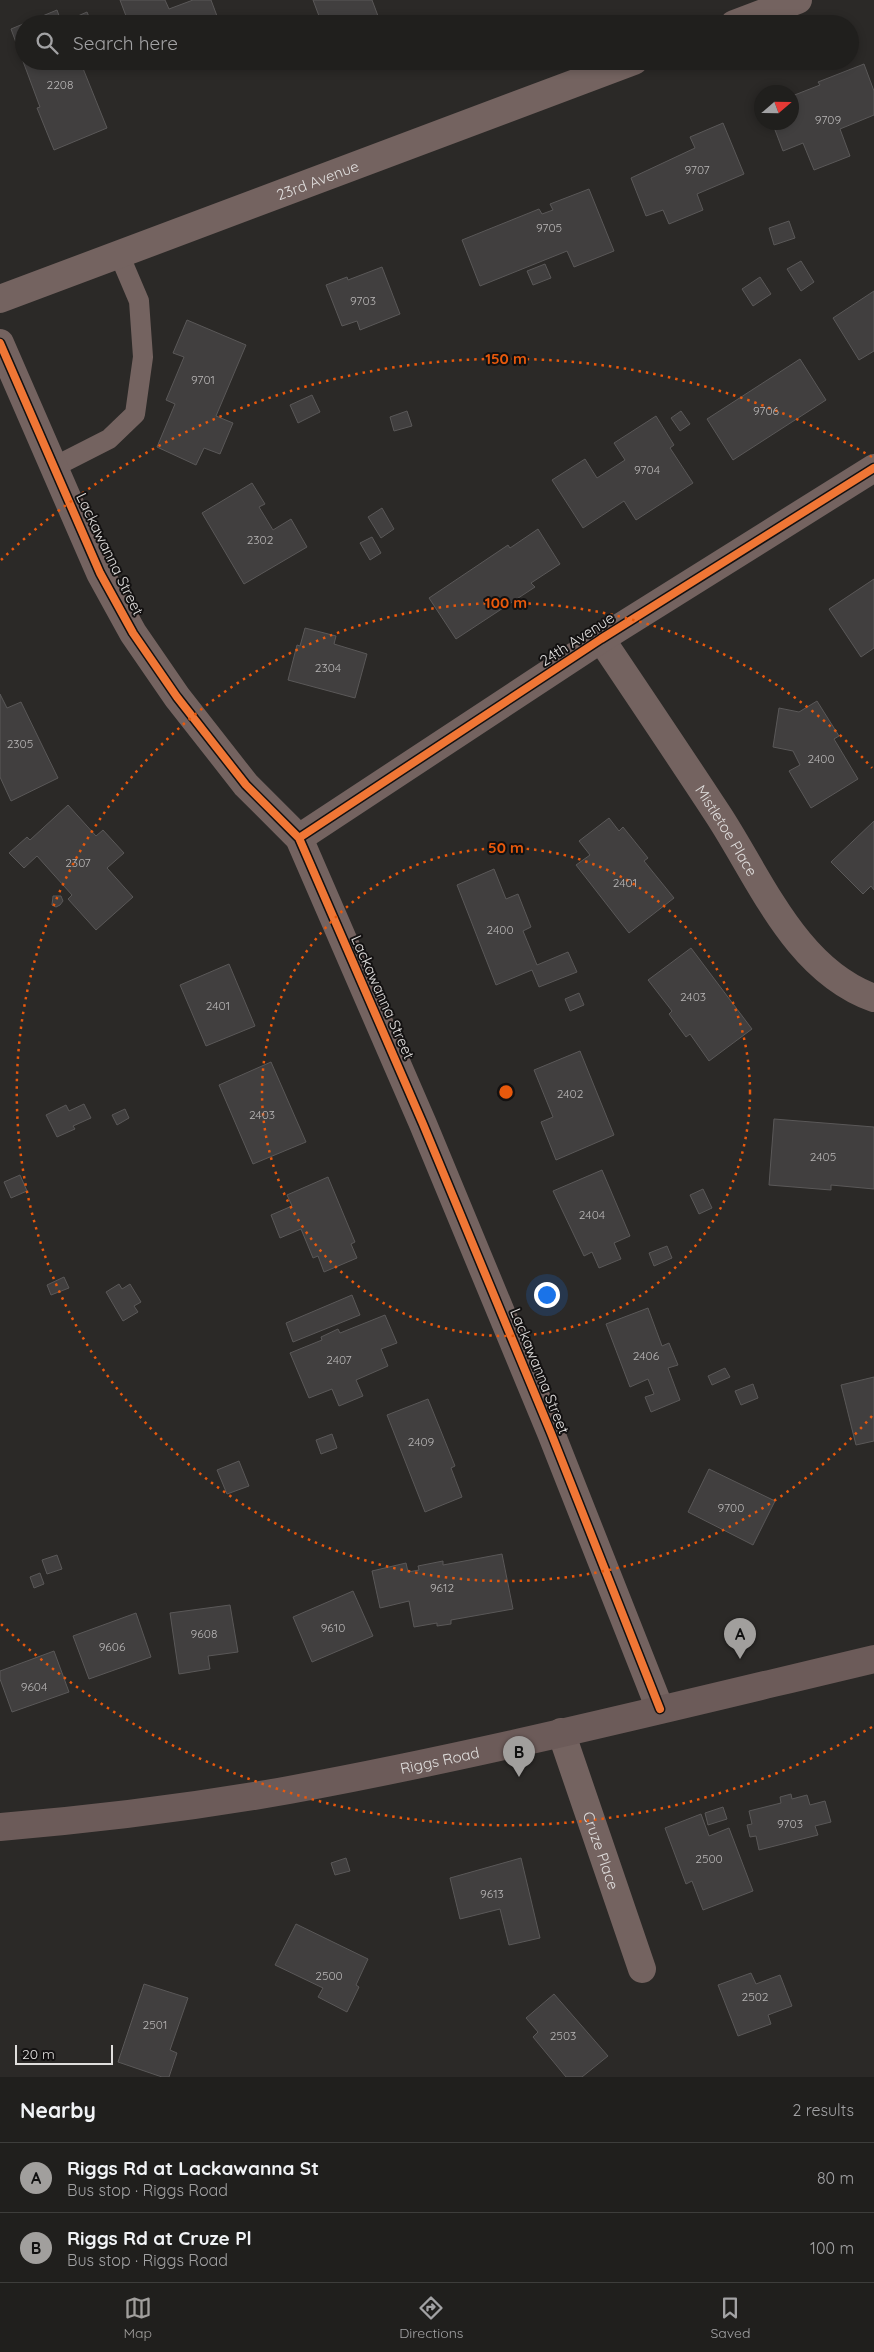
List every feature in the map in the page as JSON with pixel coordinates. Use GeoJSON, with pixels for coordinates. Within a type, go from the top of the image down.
{"type":"FeatureCollection","features":[{"type":"Feature","properties":{"kind":"main road","name":"Riggs Road"},"geometry":{"type":"LineString","coordinates":[[0,1827],[68,1821],[288,1790],[561,1732],[874,1659]]}},
{"type":"Feature","properties":{"kind":"street"},"geometry":{"type":"LineString","coordinates":[[758,15],[798,0]]}},
{"type":"Feature","properties":{"kind":"street","name":"23rd Avenue"},"geometry":{"type":"LineString","coordinates":[[0,299],[610,70]]}},
{"type":"Feature","properties":{"kind":"street","name":"Lackawanna Street"},"geometry":{"type":"LineString","coordinates":[[0,343],[100,573],[133,633],[177,697],[246,785],[299,838],[423,1124],[554,1442],[660,1709]]}},
{"type":"Feature","properties":{"kind":"street","name":"24th Avenue"},"geometry":{"type":"LineString","coordinates":[[299,838],[601,639],[874,468]]}},
{"type":"Feature","properties":{"kind":"street","name":"Mistletoe Place"},"geometry":{"type":"LineString","coordinates":[[601,639],[726,826],[773,905],[800,943],[827,971],[858,992],[874,998]]}},
{"type":"Feature","properties":{"kind":"street","name":"Cruze Place"},"geometry":{"type":"LineString","coordinates":[[561,1732],[642,1969]]}},
{"type":"Feature","properties":{"kind":"lane"},"geometry":{"type":"LineString","coordinates":[[54,467],[109,439],[135,414],[143,357],[139,301],[119,254]]}},
{"type":"Feature","properties":{"kind":"building"},"geometry":{"type":"Polygon","coordinates":[[[120,0],[165,0],[169,9],[193,0],[211,0],[217,15],[126,15],[120,0]]]}},
{"type":"Feature","properties":{"kind":"building"},"geometry":{"type":"Polygon","coordinates":[[[313,0],[372,0],[378,15],[319,15],[313,0]]]}},
{"type":"Feature","properties":{"kind":"building"},"geometry":{"type":"Polygon","coordinates":[[[57,10],[59,15],[45,15],[57,10]]]}},
{"type":"Feature","properties":{"kind":"building"},"geometry":{"type":"Polygon","coordinates":[[[15,27],[15,40],[11,29],[15,27]]]}},
{"type":"Feature","properties":{"kind":"building"},"geometry":{"type":"Polygon","coordinates":[[[864,64],[874,91],[874,115],[840,129],[850,156],[814,170],[803,143],[783,151],[775,130],[799,130],[799,93],[820,85],[818,82],[849,70],[859,70],[859,66],[864,64]]]}},
{"type":"Feature","properties":{"kind":"building"},"geometry":{"type":"Polygon","coordinates":[[[26,70],[84,70],[107,128],[54,150],[37,108],[40,107],[26,70]]]}},
{"type":"Feature","properties":{"kind":"building"},"geometry":{"type":"Polygon","coordinates":[[[723,123],[744,174],[697,194],[703,210],[669,224],[663,210],[646,216],[631,178],[695,148],[690,137],[723,123]]]}},
{"type":"Feature","properties":{"kind":"building"},"geometry":{"type":"Polygon","coordinates":[[[589,189],[614,251],[574,267],[567,251],[480,286],[462,240],[539,209],[542,214],[553,210],[550,204],[589,189]]]}},
{"type":"Feature","properties":{"kind":"building"},"geometry":{"type":"Polygon","coordinates":[[[789,221],[795,238],[774,245],[769,228],[789,221]]]}},
{"type":"Feature","properties":{"kind":"building"},"geometry":{"type":"Polygon","coordinates":[[[801,261],[814,282],[801,291],[787,269],[801,261]]]}},
{"type":"Feature","properties":{"kind":"building"},"geometry":{"type":"Polygon","coordinates":[[[545,264],[551,278],[533,285],[527,271],[545,264]]]}},
{"type":"Feature","properties":{"kind":"building"},"geometry":{"type":"Polygon","coordinates":[[[382,267],[400,314],[360,330],[357,321],[342,326],[326,285],[347,277],[348,280],[382,267]]]}},
{"type":"Feature","properties":{"kind":"building"},"geometry":{"type":"Polygon","coordinates":[[[760,277],[771,294],[753,306],[742,289],[760,277]]]}},
{"type":"Feature","properties":{"kind":"building"},"geometry":{"type":"Polygon","coordinates":[[[874,291],[874,351],[859,360],[833,318],[874,291]]]}},
{"type":"Feature","properties":{"kind":"building"},"geometry":{"type":"Polygon","coordinates":[[[187,320],[246,345],[216,416],[233,423],[220,454],[204,448],[196,465],[157,447],[175,404],[166,400],[184,357],[173,353],[187,320]]]}},
{"type":"Feature","properties":{"kind":"building"},"geometry":{"type":"Polygon","coordinates":[[[800,359],[826,400],[733,460],[707,419],[800,359]]]}},
{"type":"Feature","properties":{"kind":"building"},"geometry":{"type":"Polygon","coordinates":[[[312,395],[320,412],[298,423],[290,405],[312,395]]]}},
{"type":"Feature","properties":{"kind":"building"},"geometry":{"type":"Polygon","coordinates":[[[407,411],[412,426],[394,431],[390,417],[407,411]]]}},
{"type":"Feature","properties":{"kind":"building"},"geometry":{"type":"Polygon","coordinates":[[[681,411],[690,424],[680,431],[671,418],[681,411]]]}},
{"type":"Feature","properties":{"kind":"building"},"geometry":{"type":"Polygon","coordinates":[[[656,416],[674,445],[670,448],[693,483],[636,520],[624,501],[583,528],[552,480],[585,459],[597,478],[625,460],[614,443],[656,416]]]}},
{"type":"Feature","properties":{"kind":"building"},"geometry":{"type":"Polygon","coordinates":[[[252,483],[265,504],[259,507],[273,530],[291,519],[307,547],[244,584],[202,513],[252,483]]]}},
{"type":"Feature","properties":{"kind":"building"},"geometry":{"type":"Polygon","coordinates":[[[382,508],[394,529],[381,538],[368,517],[382,508]]]}},
{"type":"Feature","properties":{"kind":"building"},"geometry":{"type":"Polygon","coordinates":[[[538,529],[560,564],[531,583],[535,587],[456,639],[429,598],[508,545],[510,548],[538,529]]]}},
{"type":"Feature","properties":{"kind":"building"},"geometry":{"type":"Polygon","coordinates":[[[372,537],[381,553],[370,560],[360,543],[372,537]]]}},
{"type":"Feature","properties":{"kind":"building"},"geometry":{"type":"Polygon","coordinates":[[[874,579],[874,648],[861,657],[829,609],[874,579]]]}},
{"type":"Feature","properties":{"kind":"building"},"geometry":{"type":"Polygon","coordinates":[[[305,628],[336,636],[334,644],[367,654],[355,698],[288,680],[297,645],[300,646],[305,628]]]}},
{"type":"Feature","properties":{"kind":"building"},"geometry":{"type":"Polygon","coordinates":[[[0,694],[7,708],[21,702],[58,778],[11,801],[0,777],[0,694]]]}},
{"type":"Feature","properties":{"kind":"building"},"geometry":{"type":"Polygon","coordinates":[[[817,701],[839,736],[834,739],[858,779],[811,808],[789,771],[800,765],[793,751],[773,747],[779,708],[799,712],[817,701]]]}},
{"type":"Feature","properties":{"kind":"building"},"geometry":{"type":"Polygon","coordinates":[[[68,805],[96,836],[103,830],[124,853],[107,868],[133,897],[96,930],[68,899],[72,895],[37,856],[24,868],[9,853],[27,837],[30,840],[68,805]]]}},
{"type":"Feature","properties":{"kind":"building"},"geometry":{"type":"Polygon","coordinates":[[[609,818],[619,831],[623,827],[648,858],[644,861],[674,898],[629,933],[576,865],[590,855],[579,841],[609,818]]]}},
{"type":"Feature","properties":{"kind":"building"},"geometry":{"type":"Polygon","coordinates":[[[874,821],[874,890],[871,886],[863,894],[831,862],[874,821]]]}},
{"type":"Feature","properties":{"kind":"building"},"geometry":{"type":"Polygon","coordinates":[[[494,869],[506,899],[518,894],[531,927],[523,931],[537,965],[568,952],[577,972],[539,987],[532,970],[496,985],[457,885],[494,869]]]}},
{"type":"Feature","properties":{"kind":"building"},"geometry":{"type":"Polygon","coordinates":[[[53,896],[61,896],[63,901],[56,907],[52,905],[53,896]]]}},
{"type":"Feature","properties":{"kind":"building"},"geometry":{"type":"Polygon","coordinates":[[[691,948],[752,1029],[709,1061],[690,1034],[686,1037],[669,1014],[672,1011],[648,980],[691,948]]]}},
{"type":"Feature","properties":{"kind":"building"},"geometry":{"type":"Polygon","coordinates":[[[229,964],[255,1026],[206,1046],[180,985],[229,964]]]}},
{"type":"Feature","properties":{"kind":"building"},"geometry":{"type":"Polygon","coordinates":[[[579,993],[584,1005],[570,1011],[565,999],[579,993]]]}},
{"type":"Feature","properties":{"kind":"building"},"geometry":{"type":"Polygon","coordinates":[[[580,1051],[614,1135],[556,1160],[541,1122],[553,1117],[534,1070],[580,1051]]]}},
{"type":"Feature","properties":{"kind":"building"},"geometry":{"type":"Polygon","coordinates":[[[271,1062],[306,1142],[253,1164],[219,1085],[271,1062]]]}},
{"type":"Feature","properties":{"kind":"building"},"geometry":{"type":"Polygon","coordinates":[[[84,1104],[91,1118],[73,1126],[75,1129],[57,1137],[46,1115],[66,1105],[69,1111],[84,1104]]]}},
{"type":"Feature","properties":{"kind":"building"},"geometry":{"type":"Polygon","coordinates":[[[125,1109],[129,1118],[117,1125],[112,1115],[125,1109]]]}},
{"type":"Feature","properties":{"kind":"building"},"geometry":{"type":"Polygon","coordinates":[[[774,1119],[874,1127],[874,1189],[831,1185],[831,1190],[769,1185],[774,1119]]]}},
{"type":"Feature","properties":{"kind":"building"},"geometry":{"type":"Polygon","coordinates":[[[602,1170],[630,1236],[614,1243],[621,1259],[599,1268],[592,1252],[584,1256],[553,1191],[602,1170]]]}},
{"type":"Feature","properties":{"kind":"building"},"geometry":{"type":"Polygon","coordinates":[[[20,1175],[27,1191],[11,1198],[4,1182],[20,1175]]]}},
{"type":"Feature","properties":{"kind":"building"},"geometry":{"type":"Polygon","coordinates":[[[328,1177],[355,1242],[351,1244],[357,1258],[324,1272],[318,1256],[313,1258],[301,1229],[280,1238],[271,1215],[292,1206],[287,1195],[328,1177]]]}},
{"type":"Feature","properties":{"kind":"building"},"geometry":{"type":"Polygon","coordinates":[[[703,1189],[712,1208],[699,1214],[690,1195],[703,1189]]]}},
{"type":"Feature","properties":{"kind":"building"},"geometry":{"type":"Polygon","coordinates":[[[667,1246],[672,1258],[654,1266],[649,1253],[667,1246]]]}},
{"type":"Feature","properties":{"kind":"building"},"geometry":{"type":"Polygon","coordinates":[[[64,1277],[69,1288],[51,1295],[47,1285],[64,1277]]]}},
{"type":"Feature","properties":{"kind":"building"},"geometry":{"type":"Polygon","coordinates":[[[119,1284],[122,1289],[130,1284],[141,1302],[134,1306],[138,1312],[123,1321],[106,1292],[119,1284]]]}},
{"type":"Feature","properties":{"kind":"building"},"geometry":{"type":"Polygon","coordinates":[[[352,1295],[360,1315],[293,1342],[286,1323],[352,1295]]]}},
{"type":"Feature","properties":{"kind":"building"},"geometry":{"type":"Polygon","coordinates":[[[648,1308],[662,1346],[669,1343],[678,1365],[668,1368],[680,1400],[651,1412],[645,1397],[654,1394],[648,1379],[630,1387],[606,1324],[648,1308]]]}},
{"type":"Feature","properties":{"kind":"building"},"geometry":{"type":"Polygon","coordinates":[[[385,1315],[397,1343],[381,1349],[388,1366],[356,1380],[363,1396],[339,1406],[332,1389],[309,1398],[290,1353],[322,1340],[321,1337],[338,1329],[340,1333],[385,1315]]]}},
{"type":"Feature","properties":{"kind":"building"},"geometry":{"type":"Polygon","coordinates":[[[725,1368],[730,1377],[712,1385],[708,1376],[725,1368]]]}},
{"type":"Feature","properties":{"kind":"building"},"geometry":{"type":"Polygon","coordinates":[[[874,1377],[874,1441],[856,1445],[841,1385],[874,1377]]]}},
{"type":"Feature","properties":{"kind":"building"},"geometry":{"type":"Polygon","coordinates":[[[753,1384],[758,1398],[741,1405],[735,1391],[753,1384]]]}},
{"type":"Feature","properties":{"kind":"building"},"geometry":{"type":"Polygon","coordinates":[[[428,1399],[455,1466],[451,1468],[462,1497],[425,1512],[387,1415],[428,1399]]]}},
{"type":"Feature","properties":{"kind":"building"},"geometry":{"type":"Polygon","coordinates":[[[332,1434],[337,1448],[321,1454],[316,1440],[332,1434]]]}},
{"type":"Feature","properties":{"kind":"building"},"geometry":{"type":"Polygon","coordinates":[[[239,1461],[249,1486],[227,1494],[217,1470],[239,1461]]]}},
{"type":"Feature","properties":{"kind":"building"},"geometry":{"type":"Polygon","coordinates":[[[709,1469],[775,1501],[753,1545],[688,1512],[709,1469]]]}},
{"type":"Feature","properties":{"kind":"building"},"geometry":{"type":"Polygon","coordinates":[[[502,1554],[513,1609],[451,1620],[451,1624],[437,1626],[437,1623],[414,1627],[409,1601],[380,1608],[372,1571],[406,1563],[408,1572],[419,1570],[418,1566],[443,1561],[443,1565],[502,1554]]]}},
{"type":"Feature","properties":{"kind":"building"},"geometry":{"type":"Polygon","coordinates":[[[57,1555],[62,1569],[47,1574],[42,1560],[57,1555]]]}},
{"type":"Feature","properties":{"kind":"building"},"geometry":{"type":"Polygon","coordinates":[[[40,1573],[44,1584],[34,1588],[30,1577],[40,1573]]]}},
{"type":"Feature","properties":{"kind":"building"},"geometry":{"type":"Polygon","coordinates":[[[353,1591],[373,1636],[312,1662],[293,1617],[353,1591]]]}},
{"type":"Feature","properties":{"kind":"building"},"geometry":{"type":"Polygon","coordinates":[[[230,1605],[238,1652],[208,1656],[210,1669],[179,1674],[170,1613],[230,1605]]]}},
{"type":"Feature","properties":{"kind":"building"},"geometry":{"type":"Polygon","coordinates":[[[136,1613],[151,1657],[89,1679],[73,1636],[136,1613]]]}},
{"type":"Feature","properties":{"kind":"building"},"geometry":{"type":"Polygon","coordinates":[[[54,1651],[69,1692],[12,1712],[0,1679],[0,1671],[54,1651]]]}},
{"type":"Feature","properties":{"kind":"building"},"geometry":{"type":"Polygon","coordinates":[[[791,1794],[792,1799],[807,1795],[810,1805],[825,1801],[831,1822],[815,1826],[818,1835],[759,1850],[756,1836],[750,1837],[747,1825],[752,1824],[749,1811],[781,1803],[780,1797],[791,1794]]]}},
{"type":"Feature","properties":{"kind":"building"},"geometry":{"type":"Polygon","coordinates":[[[723,1807],[727,1819],[708,1825],[705,1813],[723,1807]]]}},
{"type":"Feature","properties":{"kind":"building"},"geometry":{"type":"Polygon","coordinates":[[[701,1814],[709,1836],[729,1828],[753,1891],[703,1910],[692,1881],[686,1884],[665,1828],[701,1814]]]}},
{"type":"Feature","properties":{"kind":"building"},"geometry":{"type":"Polygon","coordinates":[[[346,1858],[350,1871],[335,1875],[331,1863],[346,1858]]]}},
{"type":"Feature","properties":{"kind":"building"},"geometry":{"type":"Polygon","coordinates":[[[521,1858],[540,1938],[509,1945],[500,1909],[460,1919],[450,1878],[521,1858]]]}},
{"type":"Feature","properties":{"kind":"building"},"geometry":{"type":"Polygon","coordinates":[[[296,1924],[368,1959],[356,1985],[359,1987],[347,2012],[318,1997],[323,1988],[275,1965],[296,1924]]]}},
{"type":"Feature","properties":{"kind":"building"},"geometry":{"type":"Polygon","coordinates":[[[751,1973],[756,1984],[780,1975],[792,2006],[768,2015],[771,2024],[738,2036],[718,1985],[751,1973]]]}},
{"type":"Feature","properties":{"kind":"building"},"geometry":{"type":"Polygon","coordinates":[[[144,1984],[188,1998],[170,2050],[177,2053],[169,2077],[162,2077],[118,2062],[144,1984]]]}},
{"type":"Feature","properties":{"kind":"building"},"geometry":{"type":"Polygon","coordinates":[[[554,1994],[608,2056],[582,2077],[566,2077],[533,2037],[538,2032],[526,2018],[554,1994]]]}},
{"type":"Feature","properties":{"kind":"cycle path"},"geometry":{"type":"LineString","coordinates":[[0,343],[100,573],[133,633],[177,697],[246,785],[299,838],[423,1124],[551,1433],[660,1709]]}},
{"type":"Feature","properties":{"kind":"cycle path"},"geometry":{"type":"LineString","coordinates":[[299,838],[601,639],[874,468]]}},
{"type":"Feature","properties":{"kind":"place","name":"Riggs Rd at Lackawanna St"},"geometry":{"type":"Point","coordinates":[740,1659]}},
{"type":"Feature","properties":{"kind":"place","name":"Riggs Rd at Cruze Pl"},"geometry":{"type":"Point","coordinates":[519,1777]}}]}
